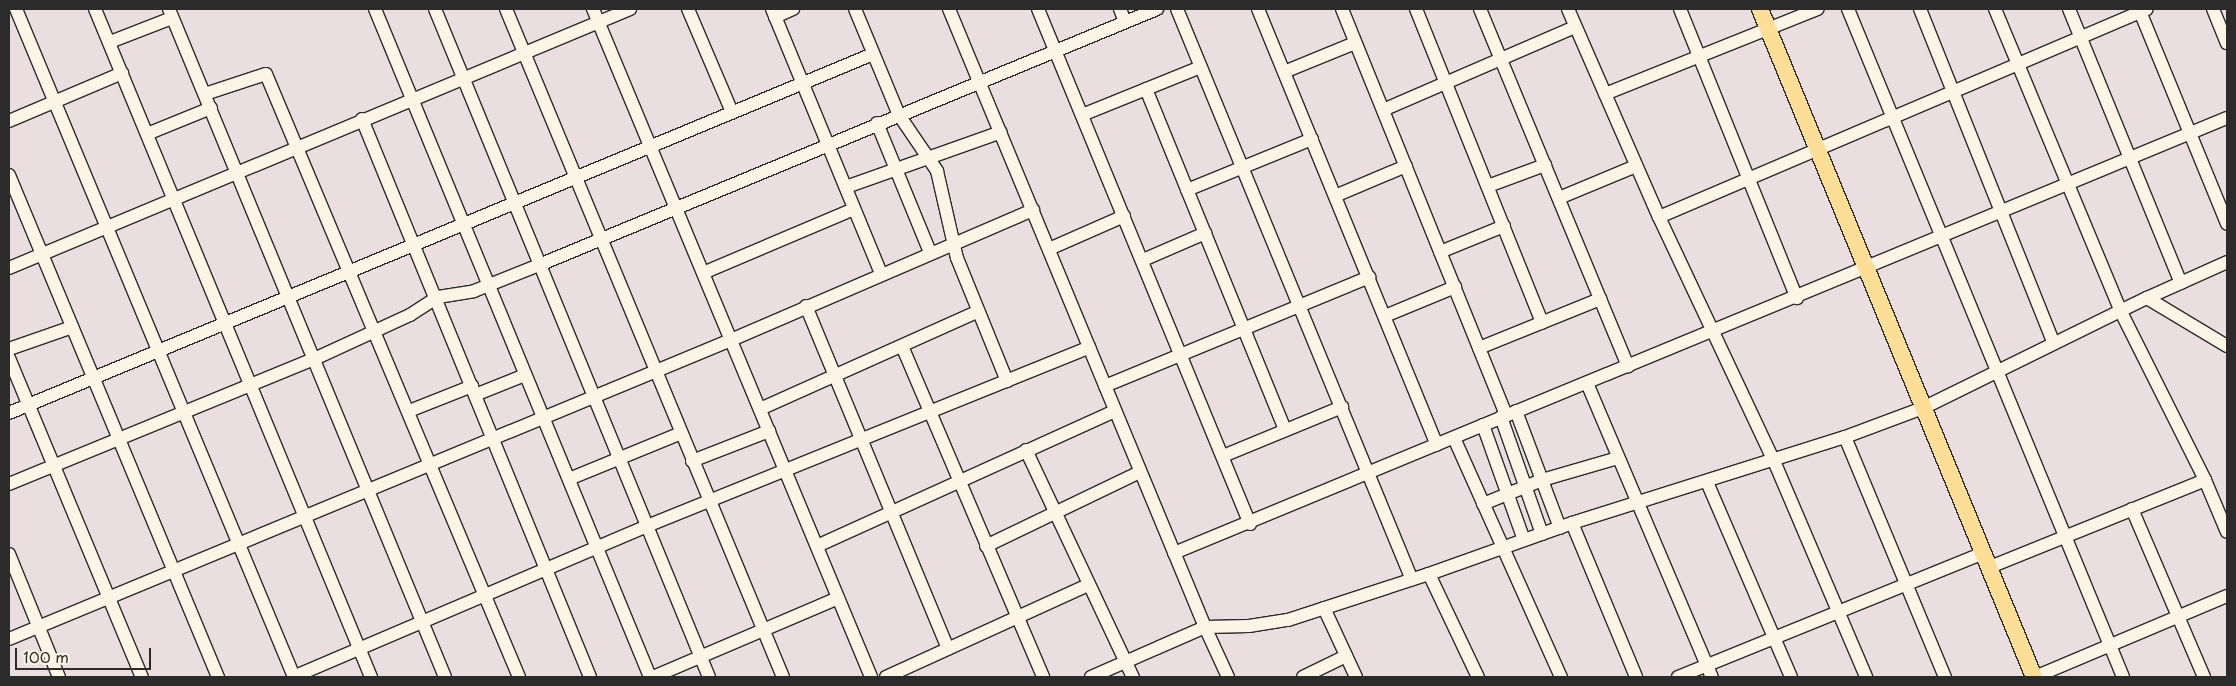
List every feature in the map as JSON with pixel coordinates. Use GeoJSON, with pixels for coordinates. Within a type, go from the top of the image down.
{"type":"FeatureCollection","features":[{"type":"Feature","properties":{"kind":"main road"},"geometry":{"type":"LineString","coordinates":[[1760,9],[2034,677]]}},
{"type":"Feature","properties":{"kind":"street"},"geometry":{"type":"LineString","coordinates":[[16,9],[294,677],[486,597],[647,526],[786,472],[1089,348]]}},
{"type":"Feature","properties":{"kind":"street"},"geometry":{"type":"LineString","coordinates":[[95,9],[371,677]]}},
{"type":"Feature","properties":{"kind":"street"},"geometry":{"type":"LineString","coordinates":[[376,9],[525,375],[651,677],[838,598]]}},
{"type":"Feature","properties":{"kind":"street"},"geometry":{"type":"LineString","coordinates":[[436,9],[514,204],[709,677]]}},
{"type":"Feature","properties":{"kind":"street"},"geometry":{"type":"LineString","coordinates":[[506,9],[680,433],[783,677]]}},
{"type":"Feature","properties":{"kind":"street"},"geometry":{"type":"LineString","coordinates":[[593,9],[871,677]]}},
{"type":"Feature","properties":{"kind":"street"},"geometry":{"type":"LineString","coordinates":[[9,268],[412,98],[630,9]]}},
{"type":"Feature","properties":{"kind":"street"},"geometry":{"type":"LineString","coordinates":[[688,9],[732,112]]}},
{"type":"Feature","properties":{"kind":"street"},"geometry":{"type":"LineString","coordinates":[[793,9],[773,13],[881,273]]}},
{"type":"Feature","properties":{"kind":"street"},"geometry":{"type":"LineString","coordinates":[[855,9],[899,115],[930,157],[943,185],[952,243],[977,312],[1007,381]]}},
{"type":"Feature","properties":{"kind":"street"},"geometry":{"type":"LineString","coordinates":[[949,9],[1114,410],[1205,627],[1228,677]]}},
{"type":"Feature","properties":{"kind":"street"},"geometry":{"type":"LineString","coordinates":[[1038,9],[1143,260],[1250,524]]}},
{"type":"Feature","properties":{"kind":"street"},"geometry":{"type":"LineString","coordinates":[[1120,9],[1125,22]]}},
{"type":"Feature","properties":{"kind":"street"},"geometry":{"type":"LineString","coordinates":[[9,484],[312,360],[376,332],[434,299],[489,285],[539,265],[828,143],[980,83],[1157,9]]}},
{"type":"Feature","properties":{"kind":"street"},"geometry":{"type":"LineString","coordinates":[[1177,9],[1301,306],[1412,580]]}},
{"type":"Feature","properties":{"kind":"street"},"geometry":{"type":"LineString","coordinates":[[1258,9],[1438,445]]}},
{"type":"Feature","properties":{"kind":"street"},"geometry":{"type":"LineString","coordinates":[[1342,9],[1508,414],[1566,526],[1636,677]]}},
{"type":"Feature","properties":{"kind":"street"},"geometry":{"type":"LineString","coordinates":[[1416,9],[1542,323]]}},
{"type":"Feature","properties":{"kind":"street"},"geometry":{"type":"LineString","coordinates":[[1480,9],[1628,367]]}},
{"type":"Feature","properties":{"kind":"street"},"geometry":{"type":"LineString","coordinates":[[1568,9],[1659,217],[1774,460],[1866,677]]}},
{"type":"Feature","properties":{"kind":"street"},"geometry":{"type":"LineString","coordinates":[[1680,9],[1797,298]]}},
{"type":"Feature","properties":{"kind":"street"},"geometry":{"type":"LineString","coordinates":[[1605,94],[1818,9]]}},
{"type":"Feature","properties":{"kind":"street"},"geometry":{"type":"LineString","coordinates":[[1848,9],[1940,238],[2124,677]]}},
{"type":"Feature","properties":{"kind":"street"},"geometry":{"type":"LineString","coordinates":[[1920,9],[2053,342]]}},
{"type":"Feature","properties":{"kind":"street"},"geometry":{"type":"LineString","coordinates":[[1995,9],[2120,310],[2205,480],[2227,532]]}},
{"type":"Feature","properties":{"kind":"street"},"geometry":{"type":"LineString","coordinates":[[2069,9],[2181,283]]}},
{"type":"Feature","properties":{"kind":"street"},"geometry":{"type":"LineString","coordinates":[[2214,9],[2227,43]]}},
{"type":"Feature","properties":{"kind":"street"},"geometry":{"type":"LineString","coordinates":[[1659,217],[2142,10],[2227,224]]}},
{"type":"Feature","properties":{"kind":"street"},"geometry":{"type":"LineString","coordinates":[[110,42],[171,13],[366,491],[445,677]]}},
{"type":"Feature","properties":{"kind":"street"},"geometry":{"type":"LineString","coordinates":[[1383,110],[1576,27]]}},
{"type":"Feature","properties":{"kind":"street"},"geometry":{"type":"LineString","coordinates":[[1284,72],[1356,43]]}},
{"type":"Feature","properties":{"kind":"street"},"geometry":{"type":"LineString","coordinates":[[9,413],[226,325],[873,54]]}},
{"type":"Feature","properties":{"kind":"street"},"geometry":{"type":"LineString","coordinates":[[1082,114],[1201,67]]}},
{"type":"Feature","properties":{"kind":"street"},"geometry":{"type":"LineString","coordinates":[[9,121],[122,73]]}},
{"type":"Feature","properties":{"kind":"street"},"geometry":{"type":"LineString","coordinates":[[205,94],[265,73],[295,148],[410,411],[519,677]]}},
{"type":"Feature","properties":{"kind":"street"},"geometry":{"type":"LineString","coordinates":[[1146,89],[1285,430]]}},
{"type":"Feature","properties":{"kind":"street"},"geometry":{"type":"LineString","coordinates":[[147,134],[211,108]]}},
{"type":"Feature","properties":{"kind":"street"},"geometry":{"type":"LineString","coordinates":[[1174,553],[1369,475],[1508,414],[1628,367],[1711,330],[1797,298],[2227,118]]}},
{"type":"Feature","properties":{"kind":"street"},"geometry":{"type":"LineString","coordinates":[[362,119],[590,677]]}},
{"type":"Feature","properties":{"kind":"street"},"geometry":{"type":"LineString","coordinates":[[877,123],[930,252]]}},
{"type":"Feature","properties":{"kind":"street"},"geometry":{"type":"LineString","coordinates":[[846,187],[1001,132]]}},
{"type":"Feature","properties":{"kind":"street"},"geometry":{"type":"LineString","coordinates":[[1187,190],[1312,139]]}},
{"type":"Feature","properties":{"kind":"street"},"geometry":{"type":"LineString","coordinates":[[1488,186],[1545,164]]}},
{"type":"Feature","properties":{"kind":"street"},"geometry":{"type":"LineString","coordinates":[[1335,196],[1406,166]]}},
{"type":"Feature","properties":{"kind":"street"},"geometry":{"type":"LineString","coordinates":[[1559,198],[1636,166]]}},
{"type":"Feature","properties":{"kind":"street"},"geometry":{"type":"LineString","coordinates":[[9,175],[218,677]]}},
{"type":"Feature","properties":{"kind":"street"},"geometry":{"type":"LineString","coordinates":[[703,273],[854,209]]}},
{"type":"Feature","properties":{"kind":"street"},"geometry":{"type":"LineString","coordinates":[[9,639],[109,600],[542,416],[731,340],[881,273],[1033,210]]}},
{"type":"Feature","properties":{"kind":"street"},"geometry":{"type":"LineString","coordinates":[[1049,249],[1124,216]]}},
{"type":"Feature","properties":{"kind":"street"},"geometry":{"type":"LineString","coordinates":[[1440,252],[1504,226]]}},
{"type":"Feature","properties":{"kind":"street"},"geometry":{"type":"LineString","coordinates":[[1143,260],[1205,233]]}},
{"type":"Feature","properties":{"kind":"street"},"geometry":{"type":"LineString","coordinates":[[1091,677],[1205,627],[1266,624],[1324,608],[1412,580],[1502,547],[1845,437],[1923,408],[2053,342],[2227,262]]}},
{"type":"Feature","properties":{"kind":"street"},"geometry":{"type":"LineString","coordinates":[[1105,386],[1182,356],[1369,277]]}},
{"type":"Feature","properties":{"kind":"street"},"geometry":{"type":"LineString","coordinates":[[1385,316],[1455,287]]}},
{"type":"Feature","properties":{"kind":"street"},"geometry":{"type":"LineString","coordinates":[[2148,298],[2227,346]]}},
{"type":"Feature","properties":{"kind":"street"},"geometry":{"type":"LineString","coordinates":[[1480,348],[1600,299]]}},
{"type":"Feature","properties":{"kind":"street"},"geometry":{"type":"LineString","coordinates":[[806,306],[893,512],[948,649]]}},
{"type":"Feature","properties":{"kind":"street"},"geometry":{"type":"LineString","coordinates":[[760,409],[977,312]]}},
{"type":"Feature","properties":{"kind":"street"},"geometry":{"type":"LineString","coordinates":[[9,349],[72,327]]}},
{"type":"Feature","properties":{"kind":"street"},"geometry":{"type":"LineString","coordinates":[[902,346],[957,482],[1044,677]]}},
{"type":"Feature","properties":{"kind":"street"},"geometry":{"type":"LineString","coordinates":[[9,358],[142,677]]}},
{"type":"Feature","properties":{"kind":"street"},"geometry":{"type":"LineString","coordinates":[[410,411],[525,375]]}},
{"type":"Feature","properties":{"kind":"street"},"geometry":{"type":"LineString","coordinates":[[1587,383],[1709,671]]}},
{"type":"Feature","properties":{"kind":"street"},"geometry":{"type":"LineString","coordinates":[[1223,456],[1342,407]]}},
{"type":"Feature","properties":{"kind":"street"},"geometry":{"type":"LineString","coordinates":[[817,546],[1114,410]]}},
{"type":"Feature","properties":{"kind":"street"},"geometry":{"type":"LineString","coordinates":[[1508,414],[1525,486],[1542,534]]}},
{"type":"Feature","properties":{"kind":"street"},"geometry":{"type":"LineString","coordinates":[[1483,425],[1506,494],[1524,540]]}},
{"type":"Feature","properties":{"kind":"street"},"geometry":{"type":"LineString","coordinates":[[692,461],[769,431]]}},
{"type":"Feature","properties":{"kind":"street"},"geometry":{"type":"LineString","coordinates":[[569,479],[680,433]]}},
{"type":"Feature","properties":{"kind":"street"},"geometry":{"type":"LineString","coordinates":[[1845,437],[1945,677]]}},
{"type":"Feature","properties":{"kind":"street"},"geometry":{"type":"LineString","coordinates":[[1454,438],[1561,677]]}},
{"type":"Feature","properties":{"kind":"street"},"geometry":{"type":"LineString","coordinates":[[1026,450],[1133,677]]}},
{"type":"Feature","properties":{"kind":"street"},"geometry":{"type":"LineString","coordinates":[[1483,504],[1542,480],[1618,458]]}},
{"type":"Feature","properties":{"kind":"street"},"geometry":{"type":"LineString","coordinates":[[986,546],[1140,472]]}},
{"type":"Feature","properties":{"kind":"street"},"geometry":{"type":"LineString","coordinates":[[1678,677],[1709,671],[1774,638],[1906,584],[2066,536],[2205,480]]}},
{"type":"Feature","properties":{"kind":"street"},"geometry":{"type":"LineString","coordinates":[[1707,482],[1791,677]]}},
{"type":"Feature","properties":{"kind":"street"},"geometry":{"type":"LineString","coordinates":[[2132,509],[2204,677]]}},
{"type":"Feature","properties":{"kind":"street"},"geometry":{"type":"LineString","coordinates":[[9,554],[58,677]]}},
{"type":"Feature","properties":{"kind":"street"},"geometry":{"type":"LineString","coordinates":[[1429,574],[1478,677]]}},
{"type":"Feature","properties":{"kind":"street"},"geometry":{"type":"LineString","coordinates":[[886,677],[1088,584]]}},
{"type":"Feature","properties":{"kind":"street"},"geometry":{"type":"LineString","coordinates":[[2034,677],[2227,596]]}},
{"type":"Feature","properties":{"kind":"street"},"geometry":{"type":"LineString","coordinates":[[1324,608],[1356,677]]}},
{"type":"Feature","properties":{"kind":"street"},"geometry":{"type":"LineString","coordinates":[[1303,677],[1346,656]]}}]}
